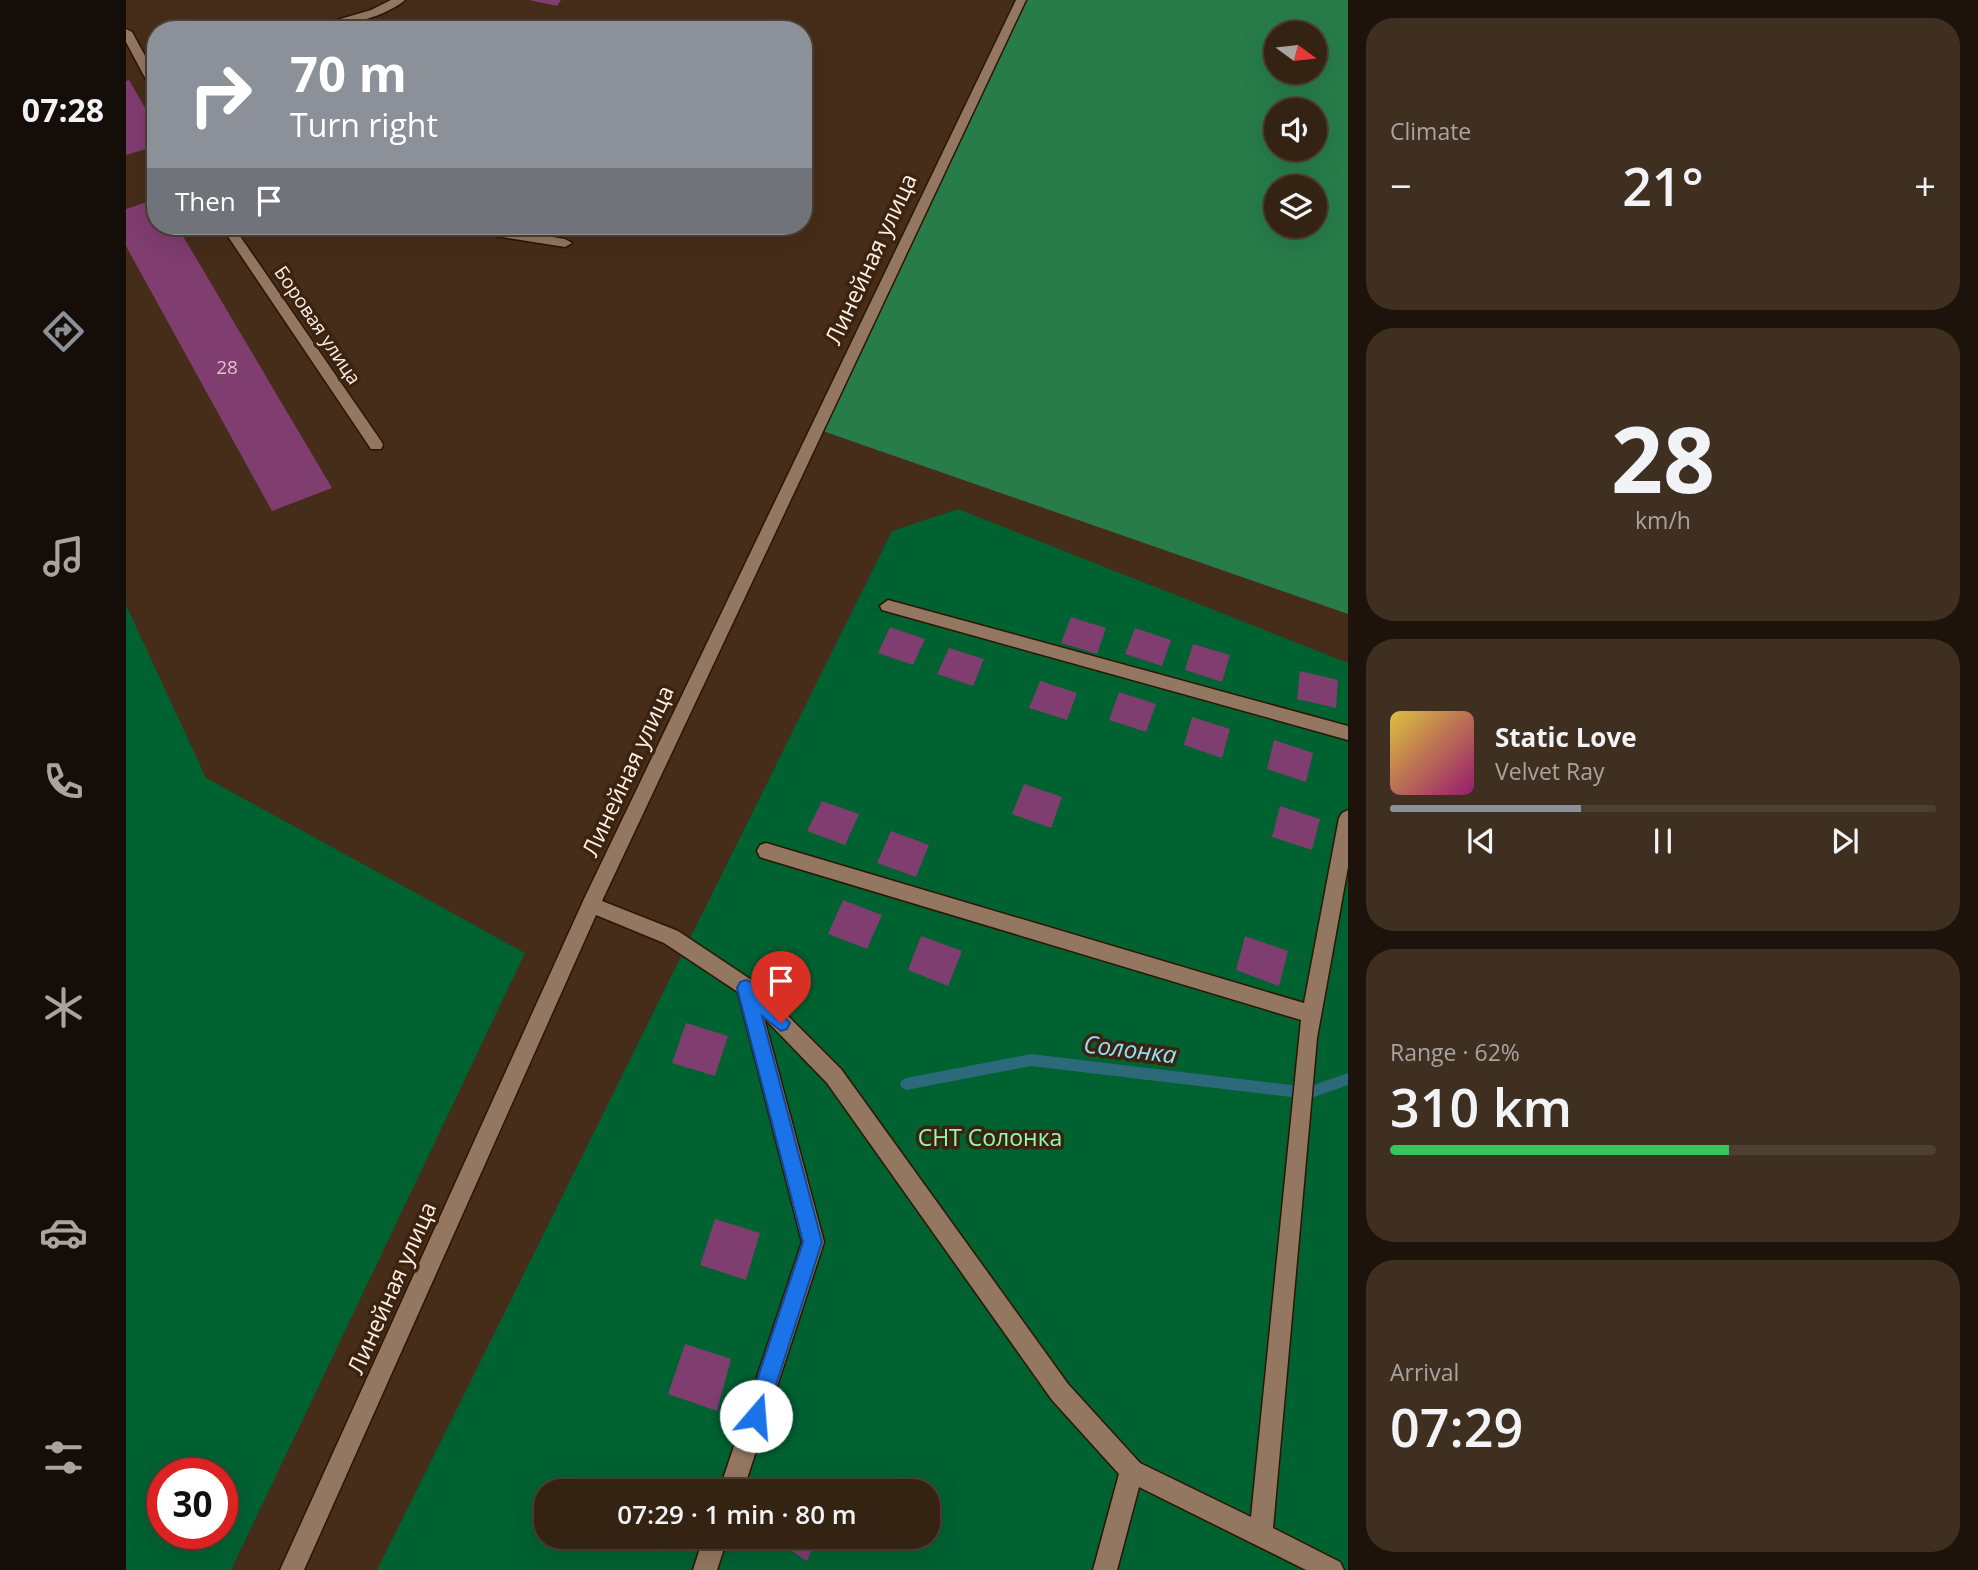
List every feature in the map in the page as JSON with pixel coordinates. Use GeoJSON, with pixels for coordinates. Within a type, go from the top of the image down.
{"type":"FeatureCollection","features":[{"type":"Feature","properties":{"kind":"street"},"geometry":{"type":"LineString","coordinates":[[342,21],[375,12],[400,0]]}},
{"type":"Feature","properties":{"kind":"street","name":"Линейная улица"},"geometry":{"type":"LineString","coordinates":[[292,1570],[591,905],[1021,0]]}},
{"type":"Feature","properties":{"kind":"street"},"geometry":{"type":"LineString","coordinates":[[126,32],[147,70]]}},
{"type":"Feature","properties":{"kind":"street","name":"Боровая улица"},"geometry":{"type":"LineString","coordinates":[[233,235],[376,445]]}},
{"type":"Feature","properties":{"kind":"street"},"geometry":{"type":"LineString","coordinates":[[515,235],[565,243]]}},
{"type":"Feature","properties":{"kind":"street"},"geometry":{"type":"LineString","coordinates":[[888,606],[1348,733]]}},
{"type":"Feature","properties":{"kind":"street"},"geometry":{"type":"LineString","coordinates":[[1261,1534],[1307,1038],[1348,818]]}},
{"type":"Feature","properties":{"kind":"street"},"geometry":{"type":"LineString","coordinates":[[766,851],[1311,1014]]}},
{"type":"Feature","properties":{"kind":"street"},"geometry":{"type":"LineString","coordinates":[[591,905],[671,937],[746,988],[834,1076],[1060,1392],[1132,1471],[1332,1570]]}},
{"type":"Feature","properties":{"kind":"street"},"geometry":{"type":"LineString","coordinates":[[735,1479],[813,1242],[746,988]]}},
{"type":"Feature","properties":{"kind":"street"},"geometry":{"type":"LineString","coordinates":[[1105,1570],[1132,1471]]}},
{"type":"Feature","properties":{"kind":"street"},"geometry":{"type":"LineString","coordinates":[[705,1570],[712,1549]]}},
{"type":"Feature","properties":{"kind":"green space"},"geometry":{"type":"Polygon","coordinates":[[[1021,0],[1348,0],[1348,614],[817,429],[1021,0]]]}},
{"type":"Feature","properties":{"kind":"green space","name":"СНТ Солонка"},"geometry":{"type":"Polygon","coordinates":[[[958,509],[1348,663],[1348,1570],[377,1570],[892,531],[958,509]]]}},
{"type":"Feature","properties":{"kind":"green space"},"geometry":{"type":"Polygon","coordinates":[[[126,605],[206,778],[525,953],[231,1570],[126,1570],[126,605]]]}},
{"type":"Feature","properties":{"kind":"building"},"geometry":{"type":"Polygon","coordinates":[[[529,0],[561,0],[557,6],[529,0]]]}},
{"type":"Feature","properties":{"kind":"building"},"geometry":{"type":"Polygon","coordinates":[[[129,80],[147,111],[147,149],[126,155],[126,81],[129,80]]]}},
{"type":"Feature","properties":{"kind":"building"},"geometry":{"type":"Polygon","coordinates":[[[147,202],[147,235],[182,235],[332,488],[272,511],[126,246],[126,209],[147,202]]]}},
{"type":"Feature","properties":{"kind":"building"},"geometry":{"type":"Polygon","coordinates":[[[1071,617],[1106,628],[1097,654],[1061,643],[1071,617]]]}},
{"type":"Feature","properties":{"kind":"building"},"geometry":{"type":"Polygon","coordinates":[[[890,627],[925,639],[913,665],[878,653],[890,627]]]}},
{"type":"Feature","properties":{"kind":"building"},"geometry":{"type":"Polygon","coordinates":[[[1135,628],[1171,640],[1162,666],[1125,654],[1135,628]]]}},
{"type":"Feature","properties":{"kind":"building"},"geometry":{"type":"Polygon","coordinates":[[[1193,644],[1230,655],[1222,682],[1185,670],[1193,644]]]}},
{"type":"Feature","properties":{"kind":"building"},"geometry":{"type":"Polygon","coordinates":[[[949,648],[984,659],[973,686],[937,674],[949,648]]]}},
{"type":"Feature","properties":{"kind":"building"},"geometry":{"type":"Polygon","coordinates":[[[1300,671],[1338,680],[1336,708],[1297,699],[1300,671]]]}},
{"type":"Feature","properties":{"kind":"building"},"geometry":{"type":"Polygon","coordinates":[[[1040,681],[1077,693],[1067,720],[1029,708],[1040,681]]]}},
{"type":"Feature","properties":{"kind":"building"},"geometry":{"type":"Polygon","coordinates":[[[1119,692],[1156,704],[1146,732],[1109,720],[1119,692]]]}},
{"type":"Feature","properties":{"kind":"building"},"geometry":{"type":"Polygon","coordinates":[[[1192,717],[1230,729],[1222,758],[1184,745],[1192,717]]]}},
{"type":"Feature","properties":{"kind":"building"},"geometry":{"type":"Polygon","coordinates":[[[1274,740],[1313,753],[1306,782],[1267,769],[1274,740]]]}},
{"type":"Feature","properties":{"kind":"building"},"geometry":{"type":"Polygon","coordinates":[[[1024,784],[1062,797],[1051,828],[1012,814],[1024,784]]]}},
{"type":"Feature","properties":{"kind":"building"},"geometry":{"type":"Polygon","coordinates":[[[822,801],[859,814],[845,845],[807,831],[822,801]]]}},
{"type":"Feature","properties":{"kind":"building"},"geometry":{"type":"Polygon","coordinates":[[[1280,806],[1320,819],[1312,850],[1272,837],[1280,806]]]}},
{"type":"Feature","properties":{"kind":"building"},"geometry":{"type":"Polygon","coordinates":[[[891,831],[929,845],[916,877],[877,863],[891,831]]]}},
{"type":"Feature","properties":{"kind":"building"},"geometry":{"type":"Polygon","coordinates":[[[843,900],[882,915],[867,949],[828,934],[843,900]]]}},
{"type":"Feature","properties":{"kind":"building"},"geometry":{"type":"Polygon","coordinates":[[[921,936],[962,951],[948,986],[908,970],[921,936]]]}},
{"type":"Feature","properties":{"kind":"building"},"geometry":{"type":"Polygon","coordinates":[[[1245,936],[1288,951],[1279,986],[1236,970],[1245,936]]]}},
{"type":"Feature","properties":{"kind":"building"},"geometry":{"type":"Polygon","coordinates":[[[686,1023],[728,1036],[715,1076],[672,1063],[686,1023]]]}},
{"type":"Feature","properties":{"kind":"building"},"geometry":{"type":"Polygon","coordinates":[[[715,1219],[760,1233],[746,1280],[700,1265],[715,1219]]]}},
{"type":"Feature","properties":{"kind":"building"},"geometry":{"type":"Polygon","coordinates":[[[685,1344],[731,1359],[717,1411],[668,1394],[685,1344]]]}},
{"type":"Feature","properties":{"kind":"building"},"geometry":{"type":"Polygon","coordinates":[[[789,1549],[812,1549],[807,1561],[789,1549]]]}},
{"type":"Feature","properties":{"kind":"waterway","name":"Солонка"},"geometry":{"type":"LineString","coordinates":[[906,1084],[1031,1060],[1308,1093],[1348,1079]]}},
{"type":"Feature","properties":{"kind":"route"},"geometry":{"type":"LineString","coordinates":[[756,1416],[813,1242],[746,988],[781,1023]]}}]}
